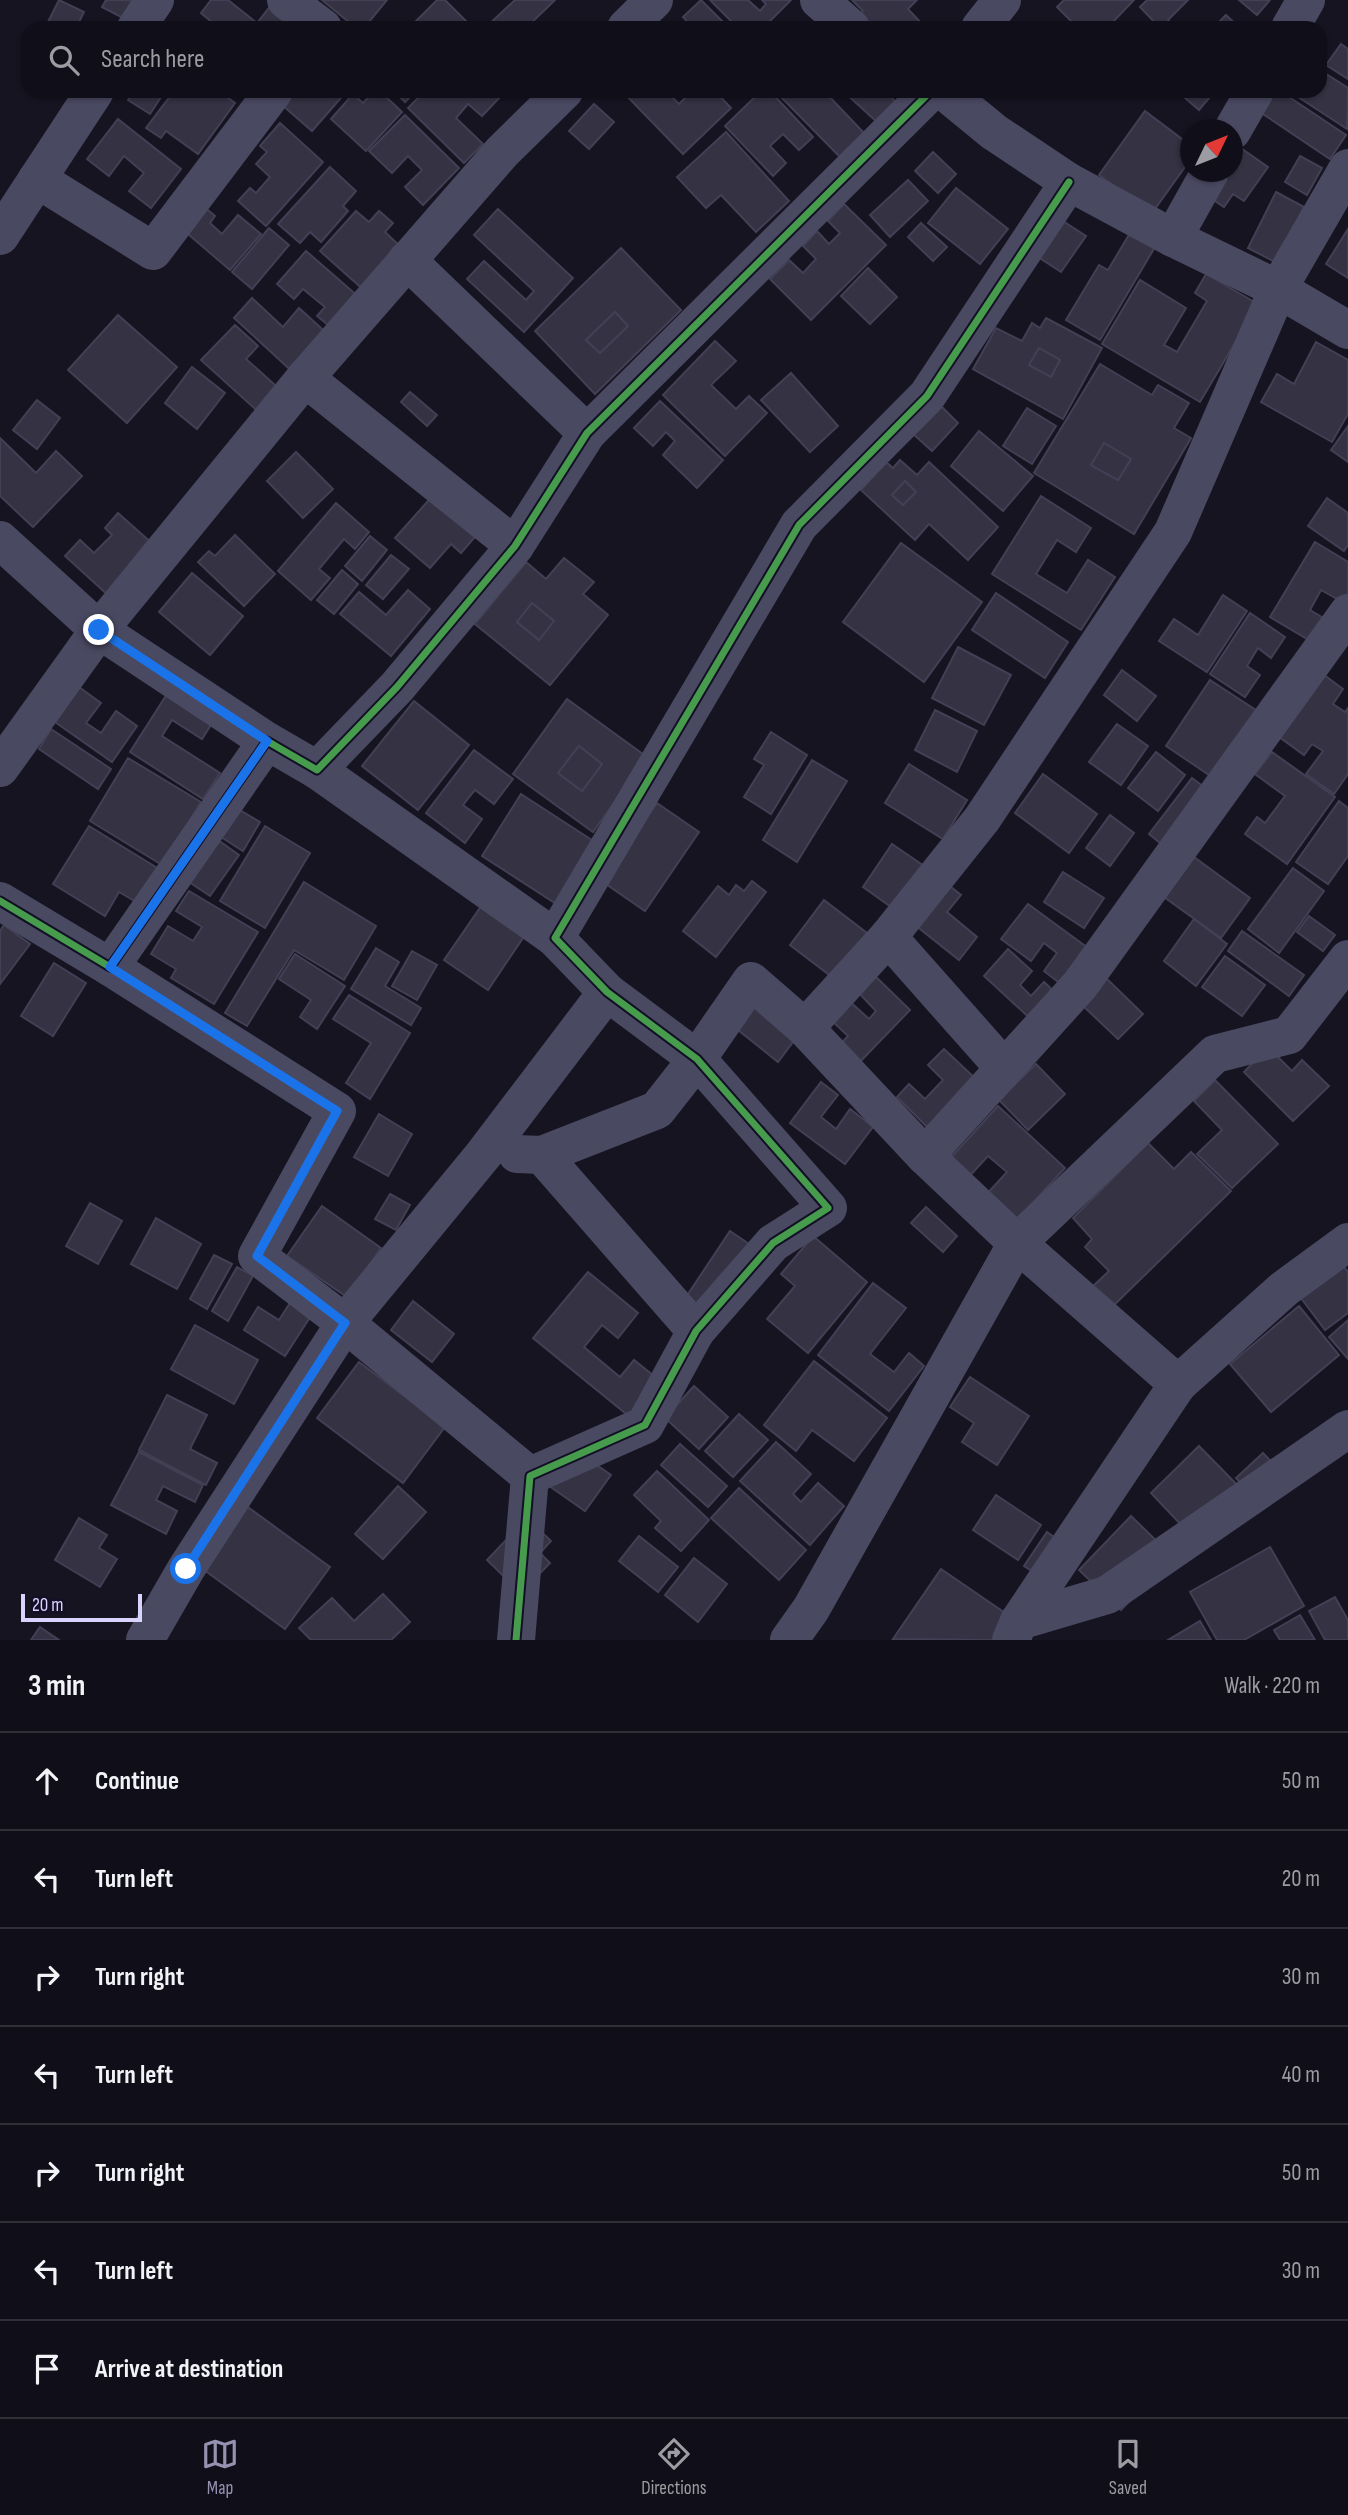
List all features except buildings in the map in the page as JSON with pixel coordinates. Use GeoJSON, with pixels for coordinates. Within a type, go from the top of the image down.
{"type":"FeatureCollection","features":[{"type":"Feature","properties":{"kind":"street"},"geometry":{"type":"LineString","coordinates":[[141,21],[155,0]]}},
{"type":"Feature","properties":{"kind":"street"},"geometry":{"type":"LineString","coordinates":[[286,0],[313,21]]}},
{"type":"Feature","properties":{"kind":"street"},"geometry":{"type":"LineString","coordinates":[[633,21],[654,0]]}},
{"type":"Feature","properties":{"kind":"street"},"geometry":{"type":"LineString","coordinates":[[819,0],[842,21]]}},
{"type":"Feature","properties":{"kind":"street"},"geometry":{"type":"LineString","coordinates":[[986,21],[1002,0]]}},
{"type":"Feature","properties":{"kind":"street"},"geometry":{"type":"LineString","coordinates":[[1294,21],[1306,0]]}},
{"type":"Feature","properties":{"kind":"street"},"geometry":{"type":"LineString","coordinates":[[0,236],[20,188],[90,98]]}},
{"type":"Feature","properties":{"kind":"street"},"geometry":{"type":"LineString","coordinates":[[20,188],[153,251],[269,98]]}},
{"type":"Feature","properties":{"kind":"street"},"geometry":{"type":"LineString","coordinates":[[0,768],[99,630],[305,378],[502,152],[557,98]]}},
{"type":"Feature","properties":{"kind":"street"},"geometry":{"type":"LineString","coordinates":[[317,770],[397,687],[516,546],[587,433],[923,98]]}},
{"type":"Feature","properties":{"kind":"street"},"geometry":{"type":"LineString","coordinates":[[953,98],[994,132],[1069,182],[1172,237],[1279,289],[1348,330]]}},
{"type":"Feature","properties":{"kind":"street"},"geometry":{"type":"LineString","coordinates":[[1240,119],[1251,98]]}},
{"type":"Feature","properties":{"kind":"street"},"geometry":{"type":"LineString","coordinates":[[805,1028],[888,937],[982,819],[1172,532],[1279,289],[1348,168]]}},
{"type":"Feature","properties":{"kind":"street"},"geometry":{"type":"LineString","coordinates":[[555,938],[799,525],[927,396],[1069,182]]}},
{"type":"Feature","properties":{"kind":"street"},"geometry":{"type":"LineString","coordinates":[[1172,237],[1204,182]]}},
{"type":"Feature","properties":{"kind":"street"},"geometry":{"type":"LineString","coordinates":[[407,260],[587,433]]}},
{"type":"Feature","properties":{"kind":"street"},"geometry":{"type":"LineString","coordinates":[[305,378],[516,546]]}},
{"type":"Feature","properties":{"kind":"street"},"geometry":{"type":"LineString","coordinates":[[0,540],[99,630],[267,741],[317,770],[555,938],[607,992],[697,1059],[828,1208],[773,1243],[696,1331],[645,1425],[530,1476]]}},
{"type":"Feature","properties":{"kind":"street"},"geometry":{"type":"LineString","coordinates":[[925,1156],[1080,985],[1348,613]]}},
{"type":"Feature","properties":{"kind":"street"},"geometry":{"type":"LineString","coordinates":[[110,967],[267,741]]}},
{"type":"Feature","properties":{"kind":"street"},"geometry":{"type":"LineString","coordinates":[[0,901],[110,967],[337,1111],[257,1256],[345,1323],[530,1476]]}},
{"type":"Feature","properties":{"kind":"street"},"geometry":{"type":"LineString","coordinates":[[888,937],[1004,1068]]}},
{"type":"Feature","properties":{"kind":"street"},"geometry":{"type":"LineString","coordinates":[[789,1640],[818,1597],[1017,1243],[1214,1054],[1289,1035],[1348,959]]}},
{"type":"Feature","properties":{"kind":"street"},"geometry":{"type":"LineString","coordinates":[[484,1154],[542,1155],[657,1110],[697,1059],[751,981],[805,1028],[925,1156],[1017,1243],[1178,1384]]}},
{"type":"Feature","properties":{"kind":"street"},"geometry":{"type":"LineString","coordinates":[[145,1640],[186,1569],[345,1323],[484,1154],[607,992]]}},
{"type":"Feature","properties":{"kind":"street"},"geometry":{"type":"LineString","coordinates":[[542,1155],[696,1331]]}},
{"type":"Feature","properties":{"kind":"street"},"geometry":{"type":"LineString","coordinates":[[1015,1630],[1178,1384],[1284,1289],[1348,1242]]}},
{"type":"Feature","properties":{"kind":"street"},"geometry":{"type":"LineString","coordinates":[[1015,1630],[1107,1595],[1348,1429]]}},
{"type":"Feature","properties":{"kind":"street"},"geometry":{"type":"LineString","coordinates":[[516,1640],[530,1476]]}},
{"type":"Feature","properties":{"kind":"cycle path"},"geometry":{"type":"LineString","coordinates":[[0,901],[110,967],[267,741],[317,770],[397,687],[515,546],[587,433],[924,98]]}},
{"type":"Feature","properties":{"kind":"cycle path"},"geometry":{"type":"LineString","coordinates":[[516,1640],[530,1476],[645,1425],[696,1331],[773,1243],[828,1208],[697,1059],[607,992],[555,938],[799,525],[927,396],[1069,182]]}},
{"type":"Feature","properties":{"kind":"route"},"geometry":{"type":"LineString","coordinates":[[99,630],[267,741],[110,967],[337,1111],[257,1256],[345,1323],[186,1569]]}}]}
